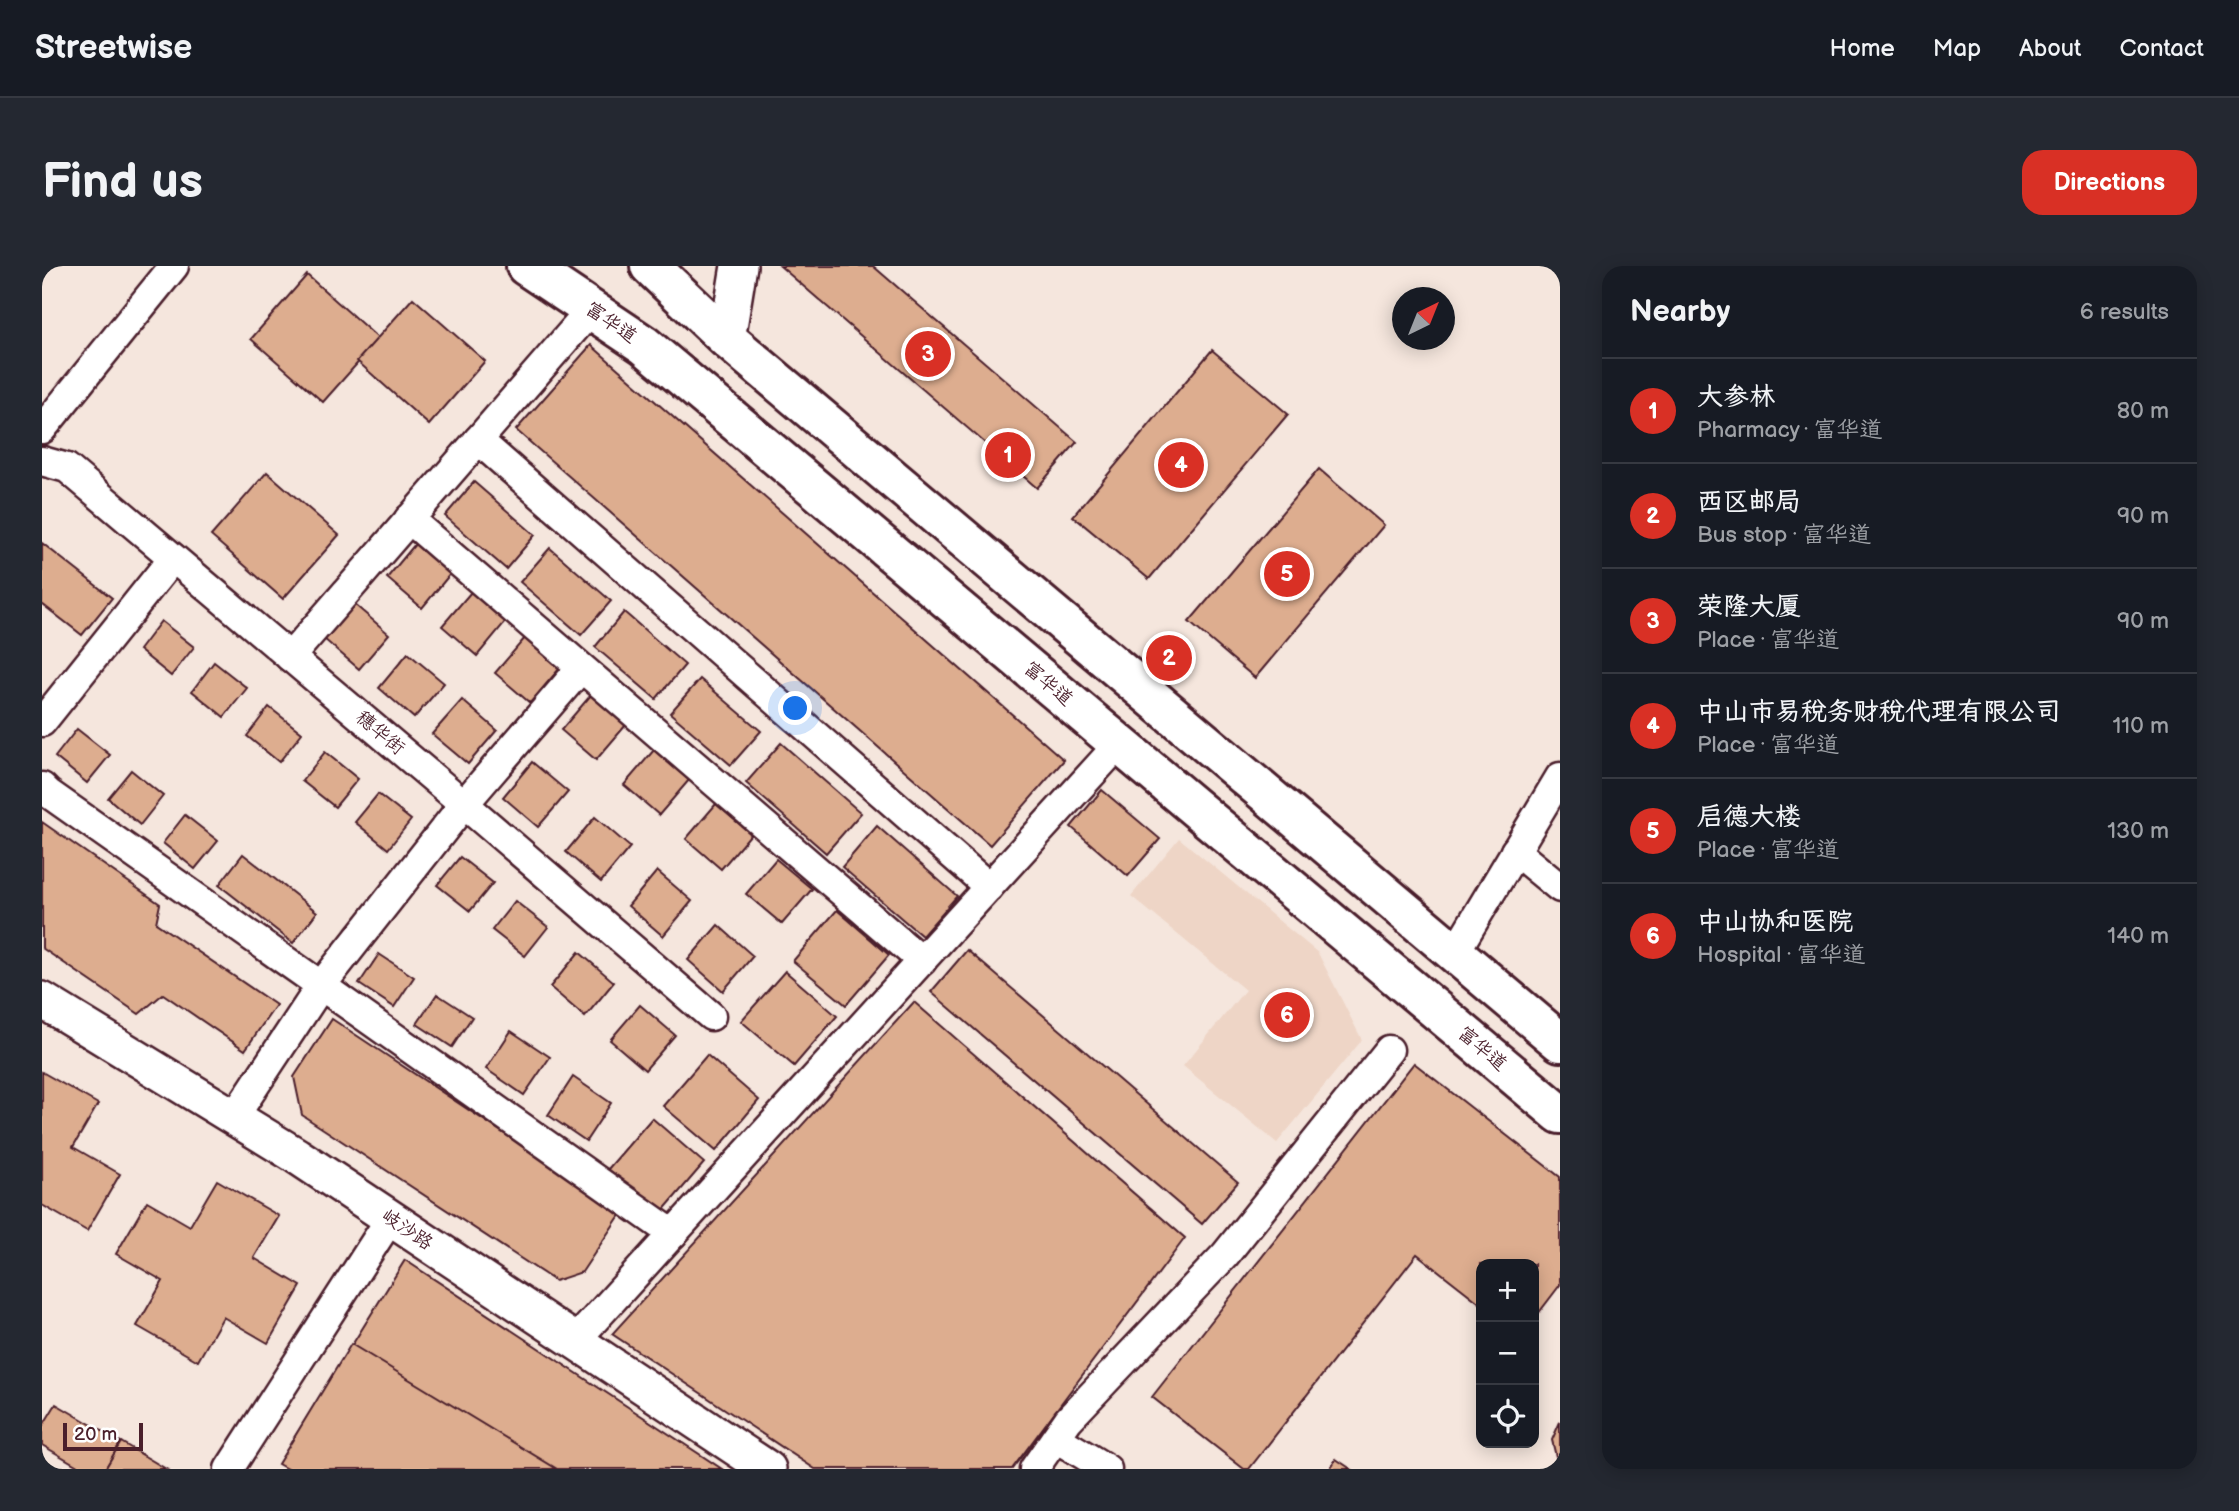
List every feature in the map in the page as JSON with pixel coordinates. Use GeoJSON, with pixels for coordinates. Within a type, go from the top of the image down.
{"type":"FeatureCollection","features":[{"type":"Feature","properties":{"kind":"main road","name":"富华道"},"geometry":{"type":"LineString","coordinates":[[526,266],[644,345],[1560,1114]]}},
{"type":"Feature","properties":{"kind":"main road"},"geometry":{"type":"LineString","coordinates":[[650,266],[727,339],[1560,1042]]}},
{"type":"Feature","properties":{"kind":"street"},"geometry":{"type":"LineString","coordinates":[[42,429],[174,266]]}},
{"type":"Feature","properties":{"kind":"street"},"geometry":{"type":"LineString","coordinates":[[727,339],[739,266]]}},
{"type":"Feature","properties":{"kind":"street"},"geometry":{"type":"LineString","coordinates":[[290,657],[591,310]]}},
{"type":"Feature","properties":{"kind":"street"},"geometry":{"type":"LineString","coordinates":[[478,440],[989,887]]}},
{"type":"Feature","properties":{"kind":"street","name":"穗华街"},"geometry":{"type":"LineString","coordinates":[[42,461],[67,468],[711,1016]]}},
{"type":"Feature","properties":{"kind":"street"},"geometry":{"type":"LineString","coordinates":[[409,519],[922,961]]}},
{"type":"Feature","properties":{"kind":"street"},"geometry":{"type":"LineString","coordinates":[[42,722],[173,558]]}},
{"type":"Feature","properties":{"kind":"street"},"geometry":{"type":"LineString","coordinates":[[234,1117],[320,987],[464,804],[581,667]]}},
{"type":"Feature","properties":{"kind":"street"},"geometry":{"type":"LineString","coordinates":[[575,1341],[1119,744]]}},
{"type":"Feature","properties":{"kind":"street"},"geometry":{"type":"LineString","coordinates":[[1454,954],[1560,777]]}},
{"type":"Feature","properties":{"kind":"street"},"geometry":{"type":"LineString","coordinates":[[42,787],[320,987],[673,1234]]}},
{"type":"Feature","properties":{"kind":"street"},"geometry":{"type":"LineString","coordinates":[[1516,851],[1560,888]]}},
{"type":"Feature","properties":{"kind":"street","name":"岐沙路"},"geometry":{"type":"LineString","coordinates":[[42,1000],[234,1117],[768,1469]]}},
{"type":"Feature","properties":{"kind":"street"},"geometry":{"type":"LineString","coordinates":[[1034,1469],[1068,1420],[1225,1255],[1389,1050]]}},
{"type":"Feature","properties":{"kind":"street"},"geometry":{"type":"LineString","coordinates":[[239,1466],[390,1219]]}},
{"type":"Feature","properties":{"kind":"street"},"geometry":{"type":"LineString","coordinates":[[1056,1438],[1107,1469]]}},
{"type":"Feature","properties":{"kind":"shaded area"},"geometry":{"type":"Polygon","coordinates":[[[1179,838],[1318,953],[1362,1040],[1277,1143],[1183,1066],[1245,990],[1131,896],[1179,838]]]}},
{"type":"Feature","properties":{"kind":"building"},"geometry":{"type":"Polygon","coordinates":[[[780,266],[873,266],[1077,442],[1037,488],[780,266]]]}},
{"type":"Feature","properties":{"kind":"building"},"geometry":{"type":"Polygon","coordinates":[[[307,275],[379,339],[323,402],[251,339],[307,275]]]}},
{"type":"Feature","properties":{"kind":"building"},"geometry":{"type":"Polygon","coordinates":[[[413,298],[485,361],[429,425],[357,361],[413,298]]]}},
{"type":"Feature","properties":{"kind":"building"},"geometry":{"type":"Polygon","coordinates":[[[591,345],[1064,760],[990,845],[516,430],[591,345]]]}},
{"type":"Feature","properties":{"kind":"building"},"geometry":{"type":"Polygon","coordinates":[[[1212,350],[1288,414],[1149,579],[1073,516],[1212,350]]]}},
{"type":"Feature","properties":{"kind":"building"},"geometry":{"type":"Polygon","coordinates":[[[1319,469],[1384,525],[1255,678],[1189,622],[1319,469]]]}},
{"type":"Feature","properties":{"kind":"building"},"geometry":{"type":"Polygon","coordinates":[[[267,472],[339,535],[283,599],[211,536],[267,472]]]}},
{"type":"Feature","properties":{"kind":"building"},"geometry":{"type":"Polygon","coordinates":[[[474,482],[535,535],[506,569],[445,516],[474,482]]]}},
{"type":"Feature","properties":{"kind":"building"},"geometry":{"type":"Polygon","coordinates":[[[42,543],[112,598],[82,635],[42,604],[42,543]]]}},
{"type":"Feature","properties":{"kind":"building"},"geometry":{"type":"Polygon","coordinates":[[[416,543],[451,573],[422,608],[387,578],[416,543]]]}},
{"type":"Feature","properties":{"kind":"building"},"geometry":{"type":"Polygon","coordinates":[[[550,548],[611,601],[581,635],[520,582],[550,548]]]}},
{"type":"Feature","properties":{"kind":"building"},"geometry":{"type":"Polygon","coordinates":[[[471,592],[506,621],[477,656],[442,626],[471,592]]]}},
{"type":"Feature","properties":{"kind":"building"},"geometry":{"type":"Polygon","coordinates":[[[354,604],[389,634],[359,669],[324,639],[354,604]]]}},
{"type":"Feature","properties":{"kind":"building"},"geometry":{"type":"Polygon","coordinates":[[[624,612],[685,665],[656,699],[595,647],[624,612]]]}},
{"type":"Feature","properties":{"kind":"building"},"geometry":{"type":"Polygon","coordinates":[[[161,621],[194,647],[171,676],[139,650],[161,621]]]}},
{"type":"Feature","properties":{"kind":"building"},"geometry":{"type":"Polygon","coordinates":[[[525,638],[560,668],[530,703],[495,673],[525,638]]]}},
{"type":"Feature","properties":{"kind":"building"},"geometry":{"type":"Polygon","coordinates":[[[408,653],[444,683],[414,718],[379,688],[408,653]]]}},
{"type":"Feature","properties":{"kind":"building"},"geometry":{"type":"Polygon","coordinates":[[[214,662],[247,688],[224,717],[192,691],[214,662]]]}},
{"type":"Feature","properties":{"kind":"building"},"geometry":{"type":"Polygon","coordinates":[[[700,679],[761,731],[731,765],[670,713],[700,679]]]}},
{"type":"Feature","properties":{"kind":"building"},"geometry":{"type":"Polygon","coordinates":[[[591,695],[626,725],[596,760],[561,730],[591,695]]]}},
{"type":"Feature","properties":{"kind":"building"},"geometry":{"type":"Polygon","coordinates":[[[462,700],[497,730],[468,764],[432,734],[462,700]]]}},
{"type":"Feature","properties":{"kind":"building"},"geometry":{"type":"Polygon","coordinates":[[[269,707],[302,733],[279,762],[247,736],[269,707]]]}},
{"type":"Feature","properties":{"kind":"building"},"geometry":{"type":"Polygon","coordinates":[[[77,729],[110,755],[87,783],[55,757],[77,729]]]}},
{"type":"Feature","properties":{"kind":"building"},"geometry":{"type":"Polygon","coordinates":[[[781,743],[861,813],[826,853],[746,783],[781,743]]]}},
{"type":"Feature","properties":{"kind":"building"},"geometry":{"type":"Polygon","coordinates":[[[654,750],[689,780],[659,815],[624,785],[654,750]]]}},
{"type":"Feature","properties":{"kind":"building"},"geometry":{"type":"Polygon","coordinates":[[[325,752],[358,779],[335,807],[302,781],[325,752]]]}},
{"type":"Feature","properties":{"kind":"building"},"geometry":{"type":"Polygon","coordinates":[[[532,762],[568,792],[538,827],[503,797],[532,762]]]}},
{"type":"Feature","properties":{"kind":"building"},"geometry":{"type":"Polygon","coordinates":[[[131,770],[163,796],[140,825],[108,798],[131,770]]]}},
{"type":"Feature","properties":{"kind":"building"},"geometry":{"type":"Polygon","coordinates":[[[1102,790],[1160,839],[1128,876],[1071,827],[1102,790]]]}},
{"type":"Feature","properties":{"kind":"building"},"geometry":{"type":"Polygon","coordinates":[[[378,794],[411,820],[388,849],[355,822],[378,794]]]}},
{"type":"Feature","properties":{"kind":"building"},"geometry":{"type":"Polygon","coordinates":[[[716,804],[751,834],[721,869],[686,839],[716,804]]]}},
{"type":"Feature","properties":{"kind":"building"},"geometry":{"type":"Polygon","coordinates":[[[185,815],[218,841],[195,869],[163,843],[185,815]]]}},
{"type":"Feature","properties":{"kind":"building"},"geometry":{"type":"Polygon","coordinates":[[[595,817],[630,847],[601,882],[566,852],[595,817]]]}},
{"type":"Feature","properties":{"kind":"building"},"geometry":{"type":"Polygon","coordinates":[[[42,822],[160,904],[156,923],[276,1005],[245,1050],[163,994],[139,1014],[42,948],[42,822]]]}},
{"type":"Feature","properties":{"kind":"building"},"geometry":{"type":"Polygon","coordinates":[[[877,826],[957,896],[922,936],[842,867],[877,826]]]}},
{"type":"Feature","properties":{"kind":"building"},"geometry":{"type":"Polygon","coordinates":[[[243,854],[317,912],[293,943],[219,885],[243,854]]]}},
{"type":"Feature","properties":{"kind":"building"},"geometry":{"type":"Polygon","coordinates":[[[460,857],[493,883],[470,911],[437,885],[460,857]]]}},
{"type":"Feature","properties":{"kind":"building"},"geometry":{"type":"Polygon","coordinates":[[[776,859],[812,889],[782,924],[746,894],[776,859]]]}},
{"type":"Feature","properties":{"kind":"building"},"geometry":{"type":"Polygon","coordinates":[[[657,871],[692,901],[663,936],[628,906],[657,871]]]}},
{"type":"Feature","properties":{"kind":"building"},"geometry":{"type":"Polygon","coordinates":[[[515,901],[548,927],[525,956],[492,930],[515,901]]]}},
{"type":"Feature","properties":{"kind":"building"},"geometry":{"type":"Polygon","coordinates":[[[837,910],[889,955],[846,1005],[793,961],[837,910]]]}},
{"type":"Feature","properties":{"kind":"building"},"geometry":{"type":"Polygon","coordinates":[[[718,925],[753,956],[723,991],[688,960],[718,925]]]}},
{"type":"Feature","properties":{"kind":"building"},"geometry":{"type":"Polygon","coordinates":[[[967,950],[1238,1182],[1202,1224],[931,992],[967,950]]]}},
{"type":"Feature","properties":{"kind":"building"},"geometry":{"type":"Polygon","coordinates":[[[579,952],[614,982],[585,1017],[550,987],[579,952]]]}},
{"type":"Feature","properties":{"kind":"building"},"geometry":{"type":"Polygon","coordinates":[[[379,954],[414,977],[394,1007],[359,984],[379,954]]]}},
{"type":"Feature","properties":{"kind":"building"},"geometry":{"type":"Polygon","coordinates":[[[785,971],[837,1016],[794,1066],[741,1021],[785,971]]]}},
{"type":"Feature","properties":{"kind":"building"},"geometry":{"type":"Polygon","coordinates":[[[437,994],[472,1017],[452,1047],[417,1024],[437,994]]]}},
{"type":"Feature","properties":{"kind":"building"},"geometry":{"type":"Polygon","coordinates":[[[914,1002],[1185,1238],[1012,1469],[815,1469],[612,1334],[914,1002]]]}},
{"type":"Feature","properties":{"kind":"building"},"geometry":{"type":"Polygon","coordinates":[[[640,1005],[675,1035],[645,1070],[610,1040],[640,1005]]]}},
{"type":"Feature","properties":{"kind":"building"},"geometry":{"type":"Polygon","coordinates":[[[332,1019],[622,1212],[582,1272],[555,1281],[302,1115],[294,1077],[332,1019]]]}},
{"type":"Feature","properties":{"kind":"building"},"geometry":{"type":"Polygon","coordinates":[[[511,1031],[550,1057],[524,1095],[486,1069],[511,1031]]]}},
{"type":"Feature","properties":{"kind":"building"},"geometry":{"type":"Polygon","coordinates":[[[707,1055],[759,1100],[716,1151],[663,1106],[707,1055]]]}},
{"type":"Feature","properties":{"kind":"building"},"geometry":{"type":"Polygon","coordinates":[[[1414,1063],[1560,1177],[1560,1285],[1539,1312],[1539,1259],[1476,1259],[1476,1300],[1417,1254],[1249,1469],[1244,1469],[1152,1397],[1414,1063]]]}},
{"type":"Feature","properties":{"kind":"building"},"geometry":{"type":"Polygon","coordinates":[[[42,1072],[98,1104],[73,1147],[120,1174],[87,1231],[42,1205],[42,1072]]]}},
{"type":"Feature","properties":{"kind":"building"},"geometry":{"type":"Polygon","coordinates":[[[573,1077],[611,1103],[586,1141],[548,1115],[573,1077]]]}},
{"type":"Feature","properties":{"kind":"building"},"geometry":{"type":"Polygon","coordinates":[[[652,1118],[704,1163],[661,1213],[608,1169],[652,1118]]]}},
{"type":"Feature","properties":{"kind":"building"},"geometry":{"type":"Polygon","coordinates":[[[217,1180],[279,1216],[254,1258],[301,1286],[268,1343],[223,1317],[198,1361],[137,1326],[163,1281],[116,1254],[147,1201],[190,1226],[217,1180]]]}},
{"type":"Feature","properties":{"kind":"building"},"geometry":{"type":"Polygon","coordinates":[[[405,1260],[722,1469],[334,1469],[291,1443],[405,1260]]]}},
{"type":"Feature","properties":{"kind":"building"},"geometry":{"type":"Polygon","coordinates":[[[351,1344],[557,1469],[287,1469],[278,1464],[351,1344]]]}},
{"type":"Feature","properties":{"kind":"building"},"geometry":{"type":"Polygon","coordinates":[[[56,1404],[121,1442],[105,1469],[83,1469],[42,1445],[42,1427],[56,1404]]]}},
{"type":"Feature","properties":{"kind":"building"},"geometry":{"type":"Polygon","coordinates":[[[1560,1422],[1560,1469],[1559,1469],[1552,1440],[1560,1422]]]}},
{"type":"Feature","properties":{"kind":"building"},"geometry":{"type":"Polygon","coordinates":[[[121,1442],[166,1469],[105,1469],[121,1442]]]}},
{"type":"Feature","properties":{"kind":"building"},"geometry":{"type":"Polygon","coordinates":[[[1336,1459],[1351,1469],[1330,1469],[1336,1459]]]}},
{"type":"Feature","properties":{"kind":"place","name":"荣隆大厦"},"geometry":{"type":"Point","coordinates":[928,354]}},
{"type":"Feature","properties":{"kind":"place","name":"大参林"},"geometry":{"type":"Point","coordinates":[1008,455]}},
{"type":"Feature","properties":{"kind":"place","name":"中山市易税务财税代理有限公司"},"geometry":{"type":"Point","coordinates":[1181,465]}},
{"type":"Feature","properties":{"kind":"place","name":"启德大楼"},"geometry":{"type":"Point","coordinates":[1287,574]}},
{"type":"Feature","properties":{"kind":"place","name":"西区邮局"},"geometry":{"type":"Point","coordinates":[1169,658]}},
{"type":"Feature","properties":{"kind":"place","name":"中山协和医院"},"geometry":{"type":"Point","coordinates":[1287,1015]}}]}
